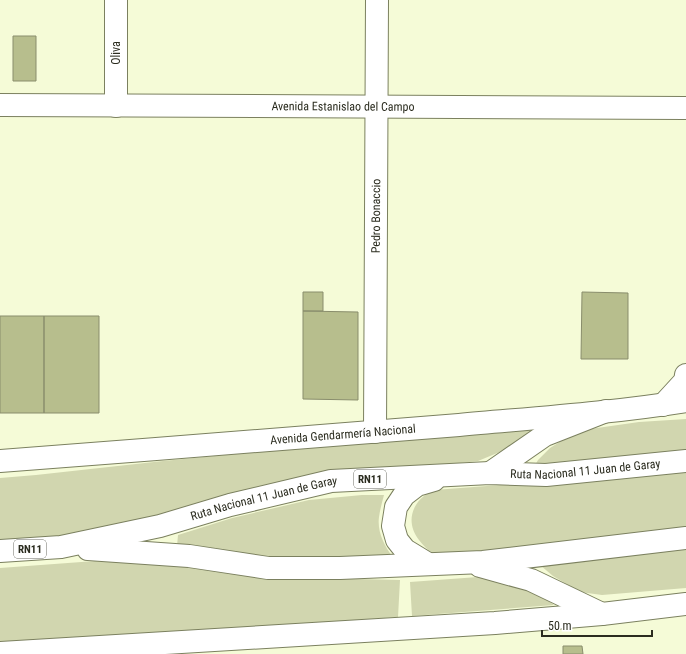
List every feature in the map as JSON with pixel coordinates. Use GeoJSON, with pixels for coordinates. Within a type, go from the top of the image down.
{"type":"FeatureCollection","features":[{"type":"Feature","properties":{"kind":"main road","name":"Oliva"},"geometry":{"type":"LineString","coordinates":[[116,0],[116,106]]}},
{"type":"Feature","properties":{"kind":"main road","name":"Pedro Bonaccio"},"geometry":{"type":"LineString","coordinates":[[375,432],[377,0]]}},
{"type":"Feature","properties":{"kind":"main road","name":"Avenida Estanislao del Campo"},"geometry":{"type":"LineString","coordinates":[[0,105],[686,108]]}},
{"type":"Feature","properties":{"kind":"main road"},"geometry":{"type":"LineString","coordinates":[[663,405],[685,381],[686,375]]}},
{"type":"Feature","properties":{"kind":"main road","name":"Avenida Gendarmería Nacional"},"geometry":{"type":"LineString","coordinates":[[0,461],[375,432],[606,411],[686,401]]}},
{"type":"Feature","properties":{"kind":"main road"},"geometry":{"type":"LineString","coordinates":[[490,473],[545,435],[606,411]]}},
{"type":"Feature","properties":{"kind":"main road","name":"Ruta Nacional 11 Juan de Garay"},"geometry":{"type":"LineString","coordinates":[[61,547],[160,526],[230,505],[331,481],[490,473],[546,475],[686,461]]}},
{"type":"Feature","properties":{"kind":"main road"},"geometry":{"type":"LineString","coordinates":[[428,564],[406,550],[397,540],[393,526],[396,507],[404,495],[417,485],[452,475]]}},
{"type":"Feature","properties":{"kind":"main road","name":"Ruta Nacional 11 Juan de Garay"},"geometry":{"type":"LineString","coordinates":[[0,551],[61,547],[189,556],[268,568],[340,568],[483,562],[686,538]]}},
{"type":"Feature","properties":{"kind":"main road"},"geometry":{"type":"LineString","coordinates":[[467,562],[531,580],[602,614]]}},
{"type":"Feature","properties":{"kind":"main road"},"geometry":{"type":"LineString","coordinates":[[0,653],[487,624],[602,614],[686,604]]}},
{"type":"Feature","properties":{"kind":"green space"},"geometry":{"type":"Polygon","coordinates":[[[686,419],[686,459],[534,467],[538,460],[550,448],[583,430],[639,422],[686,419]]]}},
{"type":"Feature","properties":{"kind":"green space"},"geometry":{"type":"Polygon","coordinates":[[[536,425],[531,433],[514,446],[478,461],[407,469],[152,522],[0,548],[0,478],[536,425]]]}},
{"type":"Feature","properties":{"kind":"green space"},"geometry":{"type":"Polygon","coordinates":[[[686,469],[686,534],[445,556],[433,553],[427,549],[414,533],[412,525],[413,511],[416,505],[427,494],[434,490],[654,473],[686,469]]]}},
{"type":"Feature","properties":{"kind":"green space"},"geometry":{"type":"Polygon","coordinates":[[[362,495],[384,495],[379,517],[379,527],[384,543],[392,556],[314,560],[177,546],[178,535],[232,518],[309,500],[362,495]]]}},
{"type":"Feature","properties":{"kind":"green space"},"geometry":{"type":"Polygon","coordinates":[[[686,549],[686,588],[602,595],[580,592],[553,576],[540,565],[564,561],[609,558],[686,549]]]}},
{"type":"Feature","properties":{"kind":"green space"},"geometry":{"type":"Polygon","coordinates":[[[95,561],[191,565],[274,577],[400,580],[398,617],[0,645],[0,568],[95,561]]]}},
{"type":"Feature","properties":{"kind":"green space"},"geometry":{"type":"Polygon","coordinates":[[[478,577],[506,581],[519,585],[554,605],[412,616],[410,582],[478,577]]]}},
{"type":"Feature","properties":{"kind":"building"},"geometry":{"type":"Polygon","coordinates":[[[13,36],[36,36],[36,81],[13,81],[13,36]]]}},
{"type":"Feature","properties":{"kind":"building"},"geometry":{"type":"Polygon","coordinates":[[[303,292],[323,292],[323,311],[303,311],[303,292]]]}},
{"type":"Feature","properties":{"kind":"building"},"geometry":{"type":"Polygon","coordinates":[[[582,292],[628,293],[628,359],[581,359],[582,292]]]}},
{"type":"Feature","properties":{"kind":"building"},"geometry":{"type":"Polygon","coordinates":[[[303,311],[358,312],[358,400],[303,399],[303,311]]]}},
{"type":"Feature","properties":{"kind":"building"},"geometry":{"type":"Polygon","coordinates":[[[0,316],[44,316],[44,413],[0,413],[0,316]]]}},
{"type":"Feature","properties":{"kind":"building"},"geometry":{"type":"Polygon","coordinates":[[[44,316],[99,316],[99,413],[44,413],[44,316]]]}},
{"type":"Feature","properties":{"kind":"building"},"geometry":{"type":"Polygon","coordinates":[[[563,646],[582,646],[583,654],[563,654],[563,646]]]}}]}
